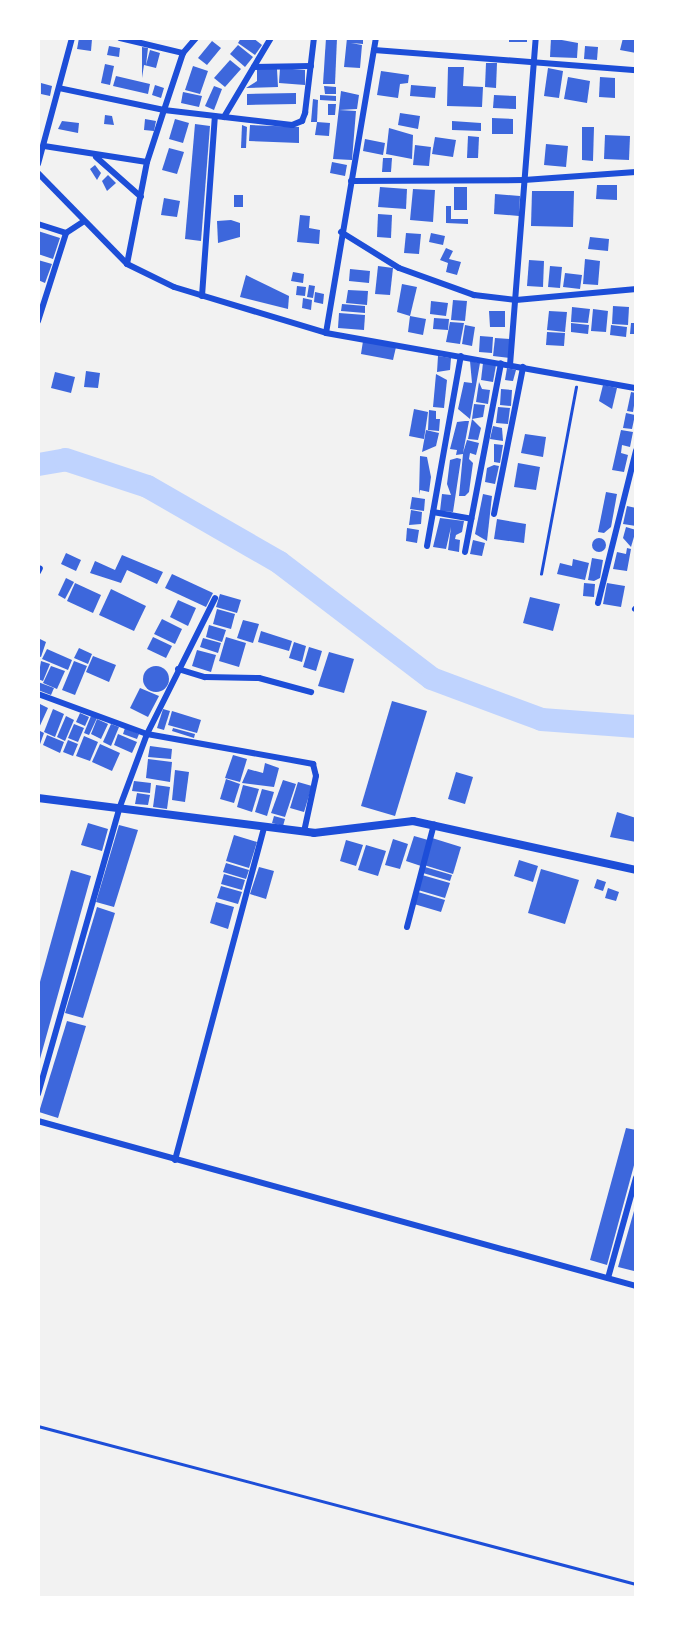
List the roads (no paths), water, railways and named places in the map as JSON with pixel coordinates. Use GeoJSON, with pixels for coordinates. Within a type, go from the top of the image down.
{"type":"FeatureCollection","features":[{"type":"Feature","properties":{"kind":"street"},"geometry":{"type":"LineString","coordinates":[[38,164],[72,38]]}},
{"type":"Feature","properties":{"kind":"street"},"geometry":{"type":"LineString","coordinates":[[120,38],[183,53]]}},
{"type":"Feature","properties":{"kind":"street"},"geometry":{"type":"LineString","coordinates":[[127,264],[147,162],[183,53],[196,38]]}},
{"type":"Feature","properties":{"kind":"street"},"geometry":{"type":"LineString","coordinates":[[224,117],[271,38]]}},
{"type":"Feature","properties":{"kind":"street"},"geometry":{"type":"LineString","coordinates":[[59,88],[164,110],[292,125],[302,121],[314,38]]}},
{"type":"Feature","properties":{"kind":"street"},"geometry":{"type":"LineString","coordinates":[[326,333],[376,38]]}},
{"type":"Feature","properties":{"kind":"street"},"geometry":{"type":"LineString","coordinates":[[510,365],[536,38]]}},
{"type":"Feature","properties":{"kind":"street"},"geometry":{"type":"LineString","coordinates":[[374,50],[635,70]]}},
{"type":"Feature","properties":{"kind":"street"},"geometry":{"type":"LineString","coordinates":[[254,67],[311,66]]}},
{"type":"Feature","properties":{"kind":"street"},"geometry":{"type":"LineString","coordinates":[[202,296],[215,116]]}},
{"type":"Feature","properties":{"kind":"street"},"geometry":{"type":"LineString","coordinates":[[44,146],[96,157],[147,162]]}},
{"type":"Feature","properties":{"kind":"street"},"geometry":{"type":"LineString","coordinates":[[96,157],[141,197]]}},
{"type":"Feature","properties":{"kind":"street"},"geometry":{"type":"LineString","coordinates":[[351,181],[524,180],[635,172]]}},
{"type":"Feature","properties":{"kind":"street"},"geometry":{"type":"LineString","coordinates":[[38,173],[127,264],[202,296],[326,333],[635,388]]}},
{"type":"Feature","properties":{"kind":"street"},"geometry":{"type":"LineString","coordinates":[[38,321],[66,233],[83,222]]}},
{"type":"Feature","properties":{"kind":"street"},"geometry":{"type":"LineString","coordinates":[[38,224],[66,233]]}},
{"type":"Feature","properties":{"kind":"street"},"geometry":{"type":"LineString","coordinates":[[341,232],[432,283],[516,300],[635,289]]}},
{"type":"Feature","properties":{"kind":"street"},"geometry":{"type":"LineString","coordinates":[[427,546],[461,356]]}},
{"type":"Feature","properties":{"kind":"street"},"geometry":{"type":"LineString","coordinates":[[465,552],[501,363]]}},
{"type":"Feature","properties":{"kind":"street"},"geometry":{"type":"LineString","coordinates":[[494,514],[523,367]]}},
{"type":"Feature","properties":{"kind":"street"},"geometry":{"type":"LineString","coordinates":[[598,603],[635,451]]}},
{"type":"Feature","properties":{"kind":"street"},"geometry":{"type":"LineString","coordinates":[[433,512],[471,519]]}},
{"type":"Feature","properties":{"kind":"street"},"geometry":{"type":"LineString","coordinates":[[38,1094],[119,809],[147,734],[215,597]]}},
{"type":"Feature","properties":{"kind":"street"},"geometry":{"type":"LineString","coordinates":[[178,669],[205,677],[259,678],[311,692]]}},
{"type":"Feature","properties":{"kind":"street"},"geometry":{"type":"LineString","coordinates":[[38,694],[147,734],[313,764],[316,776],[304,832]]}},
{"type":"Feature","properties":{"kind":"street"},"geometry":{"type":"LineString","coordinates":[[38,798],[304,832],[346,831],[404,821],[434,824],[635,870]]}},
{"type":"Feature","properties":{"kind":"street"},"geometry":{"type":"LineString","coordinates":[[407,927],[434,824]]}},
{"type":"Feature","properties":{"kind":"street"},"geometry":{"type":"LineString","coordinates":[[174,1160],[264,829]]}},
{"type":"Feature","properties":{"kind":"street"},"geometry":{"type":"LineString","coordinates":[[38,1121],[635,1286]]}},
{"type":"Feature","properties":{"kind":"street"},"geometry":{"type":"LineString","coordinates":[[608,1278],[635,1178]]}},
{"type":"Feature","properties":{"kind":"waterway"},"geometry":{"type":"LineString","coordinates":[[38,464],[65,459],[147,486],[279,562],[431,678],[541,719],[636,726]]}}]}
